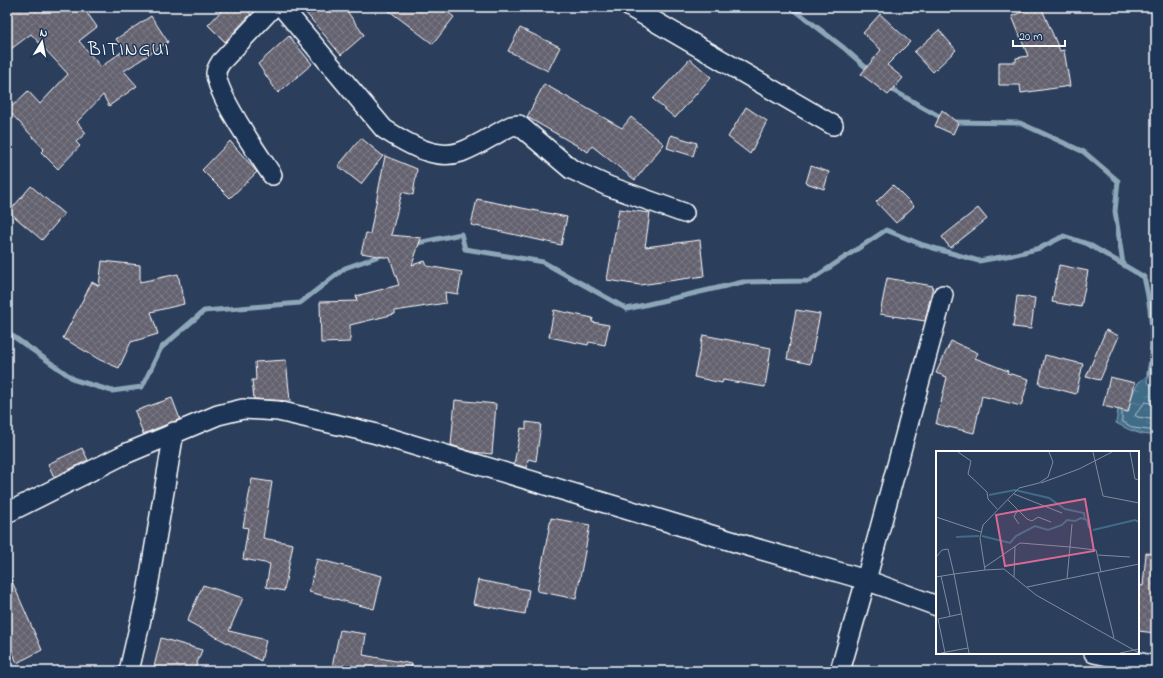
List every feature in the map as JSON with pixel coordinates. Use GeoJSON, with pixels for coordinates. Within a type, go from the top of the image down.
{"type":"FeatureCollection","features":[{"type":"Feature","properties":{"kind":"street"},"geometry":{"type":"LineString","coordinates":[[272,175],[236,119],[219,84],[216,72],[220,62],[273,7]]}},
{"type":"Feature","properties":{"kind":"street"},"geometry":{"type":"LineString","coordinates":[[282,7],[384,129],[401,140],[436,155],[461,152],[510,126],[519,125],[571,170],[608,186],[684,214]]}},
{"type":"Feature","properties":{"kind":"street"},"geometry":{"type":"LineString","coordinates":[[630,7],[833,125]]}},
{"type":"Feature","properties":{"kind":"street"},"geometry":{"type":"LineString","coordinates":[[840,671],[943,295]]}},
{"type":"Feature","properties":{"kind":"street"},"geometry":{"type":"LineString","coordinates":[[7,513],[125,454],[174,432],[218,415],[243,409],[278,410],[373,433],[866,580],[936,606]]}},
{"type":"Feature","properties":{"kind":"street"},"geometry":{"type":"LineString","coordinates":[[129,671],[147,593],[174,432]]}},
{"type":"Feature","properties":{"kind":"street"},"geometry":{"type":"LineString","coordinates":[[1099,654],[1156,666]]}},
{"type":"Feature","properties":{"kind":"water"},"geometry":{"type":"Polygon","coordinates":[[[1149,374],[1147,382],[1156,389],[1156,435],[1130,430],[1116,423],[1118,410],[1131,397],[1138,383],[1149,374]]]}},
{"type":"Feature","properties":{"kind":"building"},"geometry":{"type":"Polygon","coordinates":[[[7,7],[83,7],[97,27],[79,41],[101,67],[124,50],[116,39],[151,16],[168,42],[124,71],[137,86],[109,106],[103,95],[77,122],[86,133],[76,142],[80,146],[58,169],[41,152],[44,149],[8,110],[28,91],[40,104],[68,74],[31,34],[7,52],[7,7]]]}},
{"type":"Feature","properties":{"kind":"building"},"geometry":{"type":"Polygon","coordinates":[[[225,7],[243,7],[251,14],[225,42],[208,25],[225,7]]]}},
{"type":"Feature","properties":{"kind":"building"},"geometry":{"type":"Polygon","coordinates":[[[301,7],[344,7],[364,35],[341,55],[301,7]]]}},
{"type":"Feature","properties":{"kind":"building"},"geometry":{"type":"Polygon","coordinates":[[[384,7],[441,7],[454,17],[433,44],[384,7]]]}},
{"type":"Feature","properties":{"kind":"building"},"geometry":{"type":"Polygon","coordinates":[[[1034,7],[1041,7],[1060,51],[1064,50],[1070,86],[1021,93],[1020,85],[999,85],[999,62],[1016,62],[1016,58],[1028,56],[1012,16],[1034,7]]]}},
{"type":"Feature","properties":{"kind":"building"},"geometry":{"type":"Polygon","coordinates":[[[880,14],[910,42],[887,65],[903,78],[888,95],[861,74],[881,50],[863,33],[880,14]]]}},
{"type":"Feature","properties":{"kind":"building"},"geometry":{"type":"Polygon","coordinates":[[[520,28],[560,47],[548,71],[508,51],[520,28]]]}},
{"type":"Feature","properties":{"kind":"building"},"geometry":{"type":"Polygon","coordinates":[[[939,30],[956,50],[933,72],[914,52],[939,30]]]}},
{"type":"Feature","properties":{"kind":"building"},"geometry":{"type":"Polygon","coordinates":[[[289,36],[312,64],[278,93],[258,64],[289,36]]]}},
{"type":"Feature","properties":{"kind":"building"},"geometry":{"type":"Polygon","coordinates":[[[690,59],[711,77],[675,118],[653,99],[690,59]]]}},
{"type":"Feature","properties":{"kind":"building"},"geometry":{"type":"Polygon","coordinates":[[[544,84],[622,128],[631,117],[664,144],[635,180],[592,146],[588,152],[527,117],[544,84]]]}},
{"type":"Feature","properties":{"kind":"building"},"geometry":{"type":"Polygon","coordinates":[[[746,107],[767,121],[750,154],[728,137],[746,107]]]}},
{"type":"Feature","properties":{"kind":"building"},"geometry":{"type":"Polygon","coordinates":[[[942,110],[958,123],[953,134],[935,126],[942,110]]]}},
{"type":"Feature","properties":{"kind":"building"},"geometry":{"type":"Polygon","coordinates":[[[671,135],[697,143],[693,156],[667,148],[671,135]]]}},
{"type":"Feature","properties":{"kind":"building"},"geometry":{"type":"Polygon","coordinates":[[[361,138],[383,156],[361,184],[338,166],[361,138]]]}},
{"type":"Feature","properties":{"kind":"building"},"geometry":{"type":"Polygon","coordinates":[[[230,141],[257,172],[230,198],[202,170],[230,141]]]}},
{"type":"Feature","properties":{"kind":"building"},"geometry":{"type":"Polygon","coordinates":[[[385,156],[417,169],[413,195],[402,192],[391,235],[421,238],[412,265],[425,261],[427,266],[462,272],[458,294],[445,292],[446,303],[395,311],[395,314],[350,325],[350,342],[321,343],[320,302],[357,301],[356,296],[399,285],[390,258],[361,253],[366,233],[370,234],[385,156]]]}},
{"type":"Feature","properties":{"kind":"building"},"geometry":{"type":"Polygon","coordinates":[[[811,166],[829,172],[824,189],[806,183],[811,166]]]}},
{"type":"Feature","properties":{"kind":"building"},"geometry":{"type":"Polygon","coordinates":[[[893,185],[914,206],[896,223],[876,202],[893,185]]]}},
{"type":"Feature","properties":{"kind":"building"},"geometry":{"type":"Polygon","coordinates":[[[31,186],[64,214],[42,240],[9,212],[31,186]]]}},
{"type":"Feature","properties":{"kind":"building"},"geometry":{"type":"Polygon","coordinates":[[[477,199],[567,217],[561,245],[471,225],[477,199]]]}},
{"type":"Feature","properties":{"kind":"building"},"geometry":{"type":"Polygon","coordinates":[[[978,208],[987,219],[950,248],[942,237],[978,208]]]}},
{"type":"Feature","properties":{"kind":"building"},"geometry":{"type":"Polygon","coordinates":[[[619,209],[650,213],[645,247],[700,240],[704,276],[640,285],[607,280],[619,209]]]}},
{"type":"Feature","properties":{"kind":"building"},"geometry":{"type":"Polygon","coordinates":[[[102,261],[140,265],[140,282],[178,274],[184,304],[151,312],[158,334],[131,342],[119,368],[100,360],[63,338],[92,282],[99,286],[102,261]]]}},
{"type":"Feature","properties":{"kind":"building"},"geometry":{"type":"Polygon","coordinates":[[[1059,265],[1088,271],[1081,307],[1052,302],[1059,265]]]}},
{"type":"Feature","properties":{"kind":"building"},"geometry":{"type":"Polygon","coordinates":[[[887,278],[933,286],[925,321],[880,314],[887,278]]]}},
{"type":"Feature","properties":{"kind":"building"},"geometry":{"type":"Polygon","coordinates":[[[1017,296],[1035,298],[1031,329],[1013,327],[1017,296]]]}},
{"type":"Feature","properties":{"kind":"building"},"geometry":{"type":"Polygon","coordinates":[[[554,310],[593,318],[592,322],[609,325],[605,345],[589,342],[588,345],[549,337],[554,310]]]}},
{"type":"Feature","properties":{"kind":"building"},"geometry":{"type":"Polygon","coordinates":[[[796,310],[820,314],[810,364],[787,359],[796,310]]]}},
{"type":"Feature","properties":{"kind":"building"},"geometry":{"type":"Polygon","coordinates":[[[1106,330],[1119,336],[1100,380],[1086,377],[1106,330]]]}},
{"type":"Feature","properties":{"kind":"building"},"geometry":{"type":"Polygon","coordinates":[[[703,335],[771,348],[765,387],[723,380],[722,383],[694,377],[703,335]]]}},
{"type":"Feature","properties":{"kind":"building"},"geometry":{"type":"Polygon","coordinates":[[[951,341],[978,353],[975,358],[1008,371],[1007,373],[1029,379],[1021,406],[982,396],[974,433],[936,424],[947,377],[936,373],[951,341]]]}},
{"type":"Feature","properties":{"kind":"building"},"geometry":{"type":"Polygon","coordinates":[[[1045,355],[1083,364],[1076,394],[1039,384],[1045,355]]]}},
{"type":"Feature","properties":{"kind":"building"},"geometry":{"type":"Polygon","coordinates":[[[286,360],[290,401],[254,399],[252,380],[256,380],[255,362],[286,360]]]}},
{"type":"Feature","properties":{"kind":"building"},"geometry":{"type":"Polygon","coordinates":[[[1110,377],[1135,383],[1128,412],[1103,406],[1110,377]]]}},
{"type":"Feature","properties":{"kind":"building"},"geometry":{"type":"Polygon","coordinates":[[[172,398],[180,419],[143,434],[135,411],[172,398]]]}},
{"type":"Feature","properties":{"kind":"building"},"geometry":{"type":"Polygon","coordinates":[[[455,400],[496,404],[492,454],[473,452],[451,445],[455,400]]]}},
{"type":"Feature","properties":{"kind":"building"},"geometry":{"type":"Polygon","coordinates":[[[526,422],[541,424],[536,461],[528,459],[527,468],[514,464],[521,428],[526,429],[526,422]]]}},
{"type":"Feature","properties":{"kind":"building"},"geometry":{"type":"Polygon","coordinates":[[[82,448],[88,460],[54,477],[48,464],[82,448]]]}},
{"type":"Feature","properties":{"kind":"building"},"geometry":{"type":"Polygon","coordinates":[[[252,479],[272,482],[263,538],[293,544],[284,591],[266,587],[270,564],[243,559],[248,528],[243,527],[252,479]]]}},
{"type":"Feature","properties":{"kind":"building"},"geometry":{"type":"Polygon","coordinates":[[[551,518],[590,525],[576,599],[537,591],[551,518]]]}},
{"type":"Feature","properties":{"kind":"building"},"geometry":{"type":"Polygon","coordinates":[[[1146,553],[1156,554],[1156,633],[1139,631],[1139,585],[1143,586],[1146,553]]]}},
{"type":"Feature","properties":{"kind":"building"},"geometry":{"type":"Polygon","coordinates":[[[317,559],[382,576],[374,609],[309,592],[317,559]]]}},
{"type":"Feature","properties":{"kind":"building"},"geometry":{"type":"Polygon","coordinates":[[[7,570],[42,650],[17,663],[7,639],[7,570]]]}},
{"type":"Feature","properties":{"kind":"building"},"geometry":{"type":"Polygon","coordinates":[[[478,580],[529,590],[525,614],[473,604],[478,580]]]}},
{"type":"Feature","properties":{"kind":"building"},"geometry":{"type":"Polygon","coordinates":[[[203,585],[243,598],[229,631],[266,640],[261,661],[187,621],[203,585]]]}},
{"type":"Feature","properties":{"kind":"building"},"geometry":{"type":"Polygon","coordinates":[[[340,630],[366,634],[363,655],[412,664],[411,671],[331,671],[340,630]]]}},
{"type":"Feature","properties":{"kind":"building"},"geometry":{"type":"Polygon","coordinates":[[[161,638],[202,650],[194,671],[153,671],[161,638]]]}},
{"type":"Feature","properties":{"kind":"waterway"},"geometry":{"type":"LineString","coordinates":[[791,7],[844,48],[871,72]]}},
{"type":"Feature","properties":{"kind":"waterway"},"geometry":{"type":"LineString","coordinates":[[887,87],[944,119]]}},
{"type":"Feature","properties":{"kind":"waterway"},"geometry":{"type":"LineString","coordinates":[[952,122],[1020,123],[1084,152],[1118,181],[1115,211],[1123,264]]}},
{"type":"Feature","properties":{"kind":"waterway"},"geometry":{"type":"LineString","coordinates":[[413,244],[461,234],[465,249],[543,262],[627,309],[743,282],[809,281],[886,230],[923,245],[979,261],[1040,248],[1064,236],[1088,244],[1144,277],[1152,326],[1152,350],[1149,374]]}},
{"type":"Feature","properties":{"kind":"waterway"},"geometry":{"type":"LineString","coordinates":[[7,332],[75,380],[112,391],[142,387],[161,348],[204,311],[300,303],[345,268],[385,254]]}},
{"type":"Feature","properties":{"kind":"district","name":"BITINGUI"},"geometry":{"type":"Point","coordinates":[129,50]}}]}
